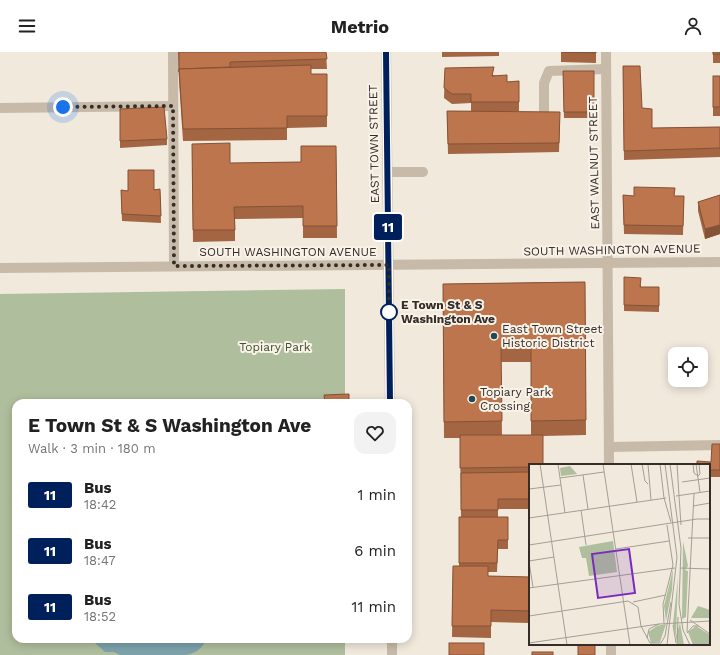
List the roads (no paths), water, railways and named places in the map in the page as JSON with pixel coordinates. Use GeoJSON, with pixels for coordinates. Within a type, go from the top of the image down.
{"type":"FeatureCollection","features":[{"type":"Feature","properties":{"kind":"street"},"geometry":{"type":"LineString","coordinates":[[173,52],[174,266]]}},
{"type":"Feature","properties":{"kind":"street","name":"EAST TOWN STREET"},"geometry":{"type":"LineString","coordinates":[[386,52],[390,399]]}},
{"type":"Feature","properties":{"kind":"street","name":"EAST WALNUT STREET"},"geometry":{"type":"LineString","coordinates":[[606,52],[609,464]]}},
{"type":"Feature","properties":{"kind":"street"},"geometry":{"type":"LineString","coordinates":[[544,111],[544,83],[549,71],[606,69]]}},
{"type":"Feature","properties":{"kind":"street"},"geometry":{"type":"LineString","coordinates":[[0,108],[173,106]]}},
{"type":"Feature","properties":{"kind":"street"},"geometry":{"type":"LineString","coordinates":[[388,172],[423,172]]}},
{"type":"Feature","properties":{"kind":"street","name":"SOUTH WASHINGTON AVENUE"},"geometry":{"type":"LineString","coordinates":[[0,268],[720,262]]}},
{"type":"Feature","properties":{"kind":"street"},"geometry":{"type":"LineString","coordinates":[[609,447],[720,445]]}},
{"type":"Feature","properties":{"kind":"street"},"geometry":{"type":"LineString","coordinates":[[392,643],[392,655]]}},
{"type":"Feature","properties":{"kind":"water"},"geometry":{"type":"Polygon","coordinates":[[[95,643],[204,643],[198,650],[186,655],[120,655],[114,652],[105,652],[95,643]]]}},
{"type":"Feature","properties":{"kind":"place","name":"E Town St & S Washington Ave"},"geometry":{"type":"Point","coordinates":[389,312]}},
{"type":"Feature","properties":{"kind":"place","name":"East Town Street Historic District"},"geometry":{"type":"Point","coordinates":[494,336]}},
{"type":"Feature","properties":{"kind":"place","name":"Topiary Park Crossing"},"geometry":{"type":"Point","coordinates":[472,399]}},
{"type":"Feature","properties":{"kind":"park label","name":"Topiary Park"},"geometry":{"type":"Point","coordinates":[275,347]}}]}
